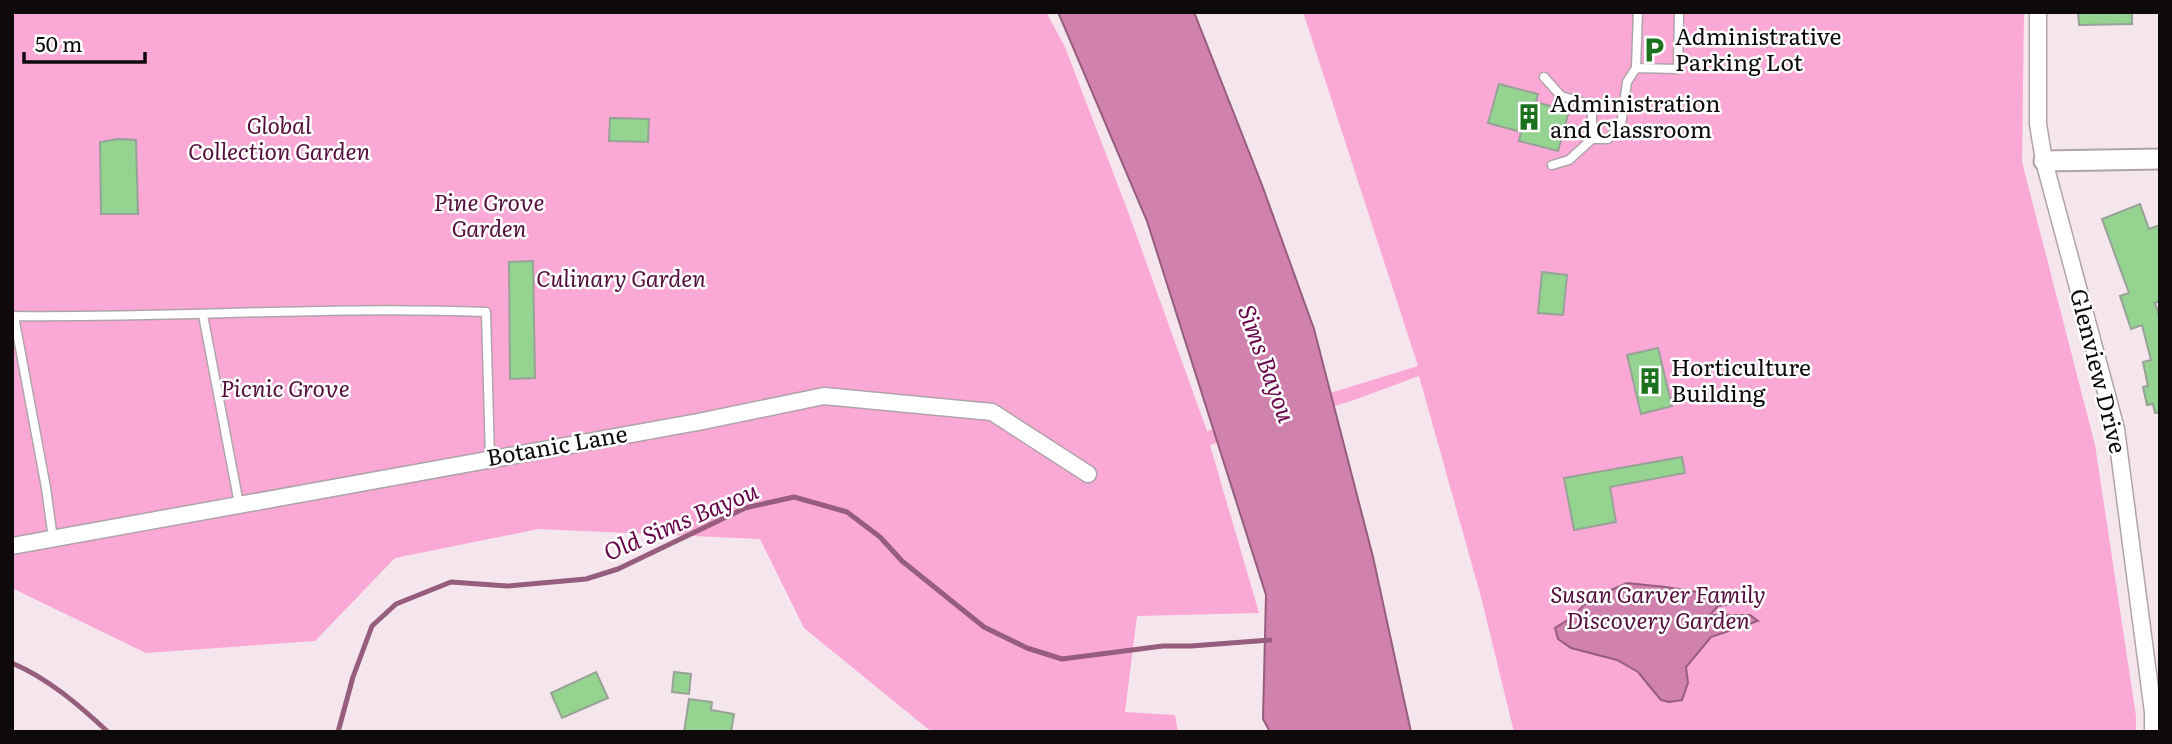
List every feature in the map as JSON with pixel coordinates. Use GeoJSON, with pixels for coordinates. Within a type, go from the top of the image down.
{"type":"FeatureCollection","features":[{"type":"Feature","properties":{"kind":"street","name":"Glenview Drive"},"geometry":{"type":"LineString","coordinates":[[2038,12],[2038,124],[2044,161],[2116,429],[2153,712],[2153,732]]}},
{"type":"Feature","properties":{"kind":"street"},"geometry":{"type":"LineString","coordinates":[[2044,161],[2160,159]]}},
{"type":"Feature","properties":{"kind":"street","name":"Botanic Lane"},"geometry":{"type":"LineString","coordinates":[[12,546],[698,422],[824,396],[992,412],[1088,474]]}},
{"type":"Feature","properties":{"kind":"lane"},"geometry":{"type":"LineString","coordinates":[[1552,165],[1569,160],[1592,139],[1608,139],[1621,125],[1628,82],[1636,68],[1638,12]]}},
{"type":"Feature","properties":{"kind":"lane"},"geometry":{"type":"LineString","coordinates":[[1636,68],[1678,69],[1679,12]]}},
{"type":"Feature","properties":{"kind":"lane"},"geometry":{"type":"LineString","coordinates":[[1544,77],[1561,96],[1592,105],[1592,139]]}},
{"type":"Feature","properties":{"kind":"lane"},"geometry":{"type":"LineString","coordinates":[[53,538],[14,316],[126,317],[417,310],[486,312],[490,458]]}},
{"type":"Feature","properties":{"kind":"lane"},"geometry":{"type":"LineString","coordinates":[[203,315],[239,504]]}},
{"type":"Feature","properties":{"kind":"green space"},"geometry":{"type":"Polygon","coordinates":[[[12,12],[1046,12],[1065,47],[1207,431],[1418,366],[1303,12],[2024,12],[2022,162],[2095,445],[2136,716],[2136,732],[1514,732],[1481,597],[1419,376],[1354,400],[1210,445],[1259,613],[1137,616],[1125,712],[1175,715],[1178,732],[940,732],[928,729],[804,628],[760,539],[539,529],[395,558],[315,641],[146,653],[12,588],[12,12]]]}},
{"type":"Feature","properties":{"kind":"water","name":"Sims Bayou"},"geometry":{"type":"Polygon","coordinates":[[[1058,12],[1194,12],[1262,185],[1314,329],[1373,557],[1411,732],[1270,732],[1263,719],[1266,595],[1147,221],[1058,12]]]}},
{"type":"Feature","properties":{"kind":"water"},"geometry":{"type":"Polygon","coordinates":[[[1627,583],[1712,595],[1739,603],[1718,606],[1710,615],[1750,615],[1758,621],[1711,637],[1686,667],[1688,683],[1682,700],[1661,700],[1638,672],[1617,660],[1571,648],[1558,639],[1555,628],[1571,618],[1590,599],[1627,583]]]}},
{"type":"Feature","properties":{"kind":"building"},"geometry":{"type":"Polygon","coordinates":[[[2078,12],[2132,12],[2132,24],[2079,25],[2078,12]]]}},
{"type":"Feature","properties":{"kind":"building","name":"Administration and Classroom"},"geometry":{"type":"Polygon","coordinates":[[[1499,84],[1538,94],[1536,102],[1569,111],[1558,151],[1519,141],[1521,132],[1488,123],[1499,84]]]}},
{"type":"Feature","properties":{"kind":"building"},"geometry":{"type":"Polygon","coordinates":[[[610,118],[649,119],[648,142],[609,141],[610,118]]]}},
{"type":"Feature","properties":{"kind":"building"},"geometry":{"type":"Polygon","coordinates":[[[136,140],[138,214],[101,214],[100,142],[136,140]]]}},
{"type":"Feature","properties":{"kind":"building"},"geometry":{"type":"Polygon","coordinates":[[[2140,204],[2149,229],[2160,225],[2160,301],[2155,303],[2160,319],[2160,412],[2155,413],[2153,404],[2147,405],[2143,387],[2148,386],[2143,362],[2151,360],[2142,325],[2131,329],[2120,296],[2129,293],[2102,219],[2140,204]]]}},
{"type":"Feature","properties":{"kind":"building"},"geometry":{"type":"Polygon","coordinates":[[[533,261],[535,378],[510,379],[509,262],[533,261]]]}},
{"type":"Feature","properties":{"kind":"building"},"geometry":{"type":"Polygon","coordinates":[[[1542,272],[1567,275],[1563,315],[1538,313],[1542,272]]]}},
{"type":"Feature","properties":{"kind":"building","name":"Horticulture Building"},"geometry":{"type":"Polygon","coordinates":[[[1658,348],[1672,406],[1641,414],[1627,355],[1658,348]]]}},
{"type":"Feature","properties":{"kind":"building"},"geometry":{"type":"Polygon","coordinates":[[[1682,457],[1685,473],[1610,487],[1616,522],[1574,530],[1564,478],[1682,457]]]}},
{"type":"Feature","properties":{"kind":"building"},"geometry":{"type":"Polygon","coordinates":[[[596,672],[608,698],[562,718],[551,693],[596,672]]]}},
{"type":"Feature","properties":{"kind":"building"},"geometry":{"type":"Polygon","coordinates":[[[674,672],[691,674],[689,694],[672,692],[674,672]]]}},
{"type":"Feature","properties":{"kind":"building"},"geometry":{"type":"Polygon","coordinates":[[[689,699],[712,702],[711,710],[734,714],[731,732],[684,732],[689,699]]]}},
{"type":"Feature","properties":{"kind":"waterway","name":"Old Sims Bayou"},"geometry":{"type":"LineString","coordinates":[[338,732],[353,677],[372,626],[396,604],[451,582],[507,586],[586,579],[618,569],[745,508],[794,497],[847,512],[880,537],[902,561],[984,627],[1027,648],[1062,659],[1163,646],[1270,640]]}},
{"type":"Feature","properties":{"kind":"waterway","name":"Old Sims Bayou"},"geometry":{"type":"LineString","coordinates":[[12,663],[63,693],[108,732]]}},
{"type":"Feature","properties":{"kind":"place","name":"Administrative Parking Lot"},"geometry":{"type":"Point","coordinates":[1654,50]}},
{"type":"Feature","properties":{"kind":"place","name":"Administration and Classroom"},"geometry":{"type":"Point","coordinates":[1529,117]}},
{"type":"Feature","properties":{"kind":"place","name":"Horticulture Building"},"geometry":{"type":"Point","coordinates":[1650,381]}},
{"type":"Feature","properties":{"kind":"park label","name":"Global Collection Garden"},"geometry":{"type":"Point","coordinates":[279,139]}},
{"type":"Feature","properties":{"kind":"park label","name":"Pine Grove Garden"},"geometry":{"type":"Point","coordinates":[489,216]}},
{"type":"Feature","properties":{"kind":"park label","name":"Culinary Garden"},"geometry":{"type":"Point","coordinates":[621,279]}},
{"type":"Feature","properties":{"kind":"park label","name":"Picnic Grove"},"geometry":{"type":"Point","coordinates":[285,389]}},
{"type":"Feature","properties":{"kind":"park label","name":"Susan Garver Family Discovery Garden"},"geometry":{"type":"Point","coordinates":[1658,608]}}]}
